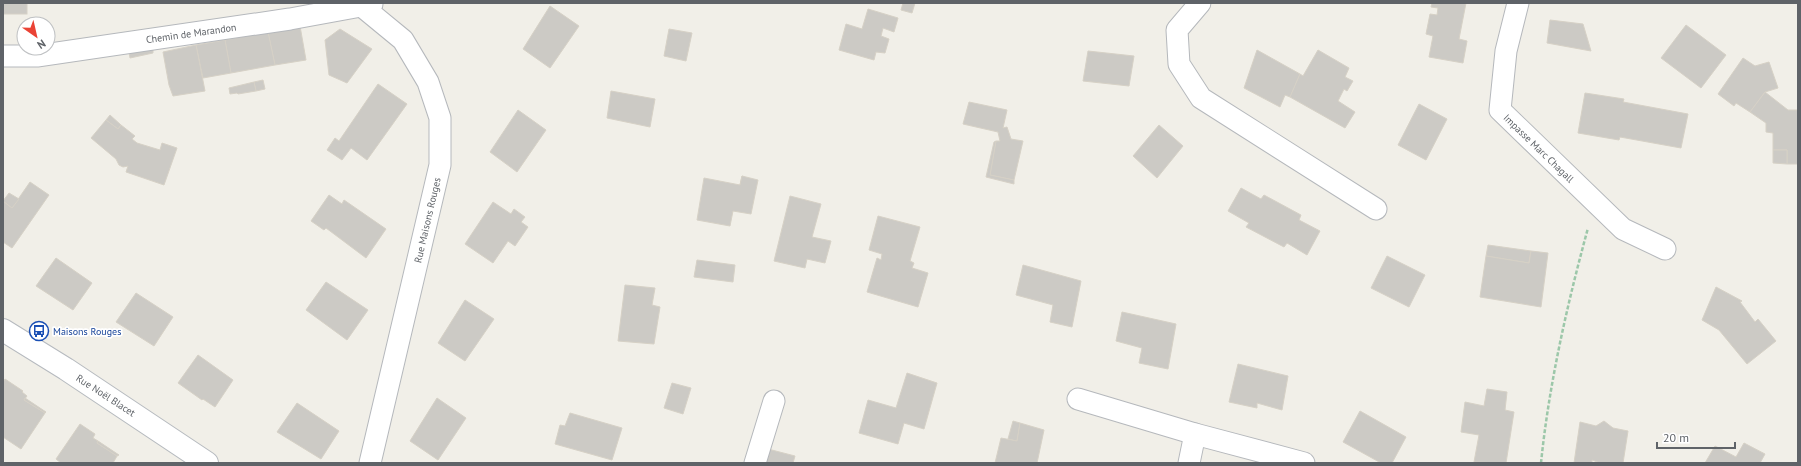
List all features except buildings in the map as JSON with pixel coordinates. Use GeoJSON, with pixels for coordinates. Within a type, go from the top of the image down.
{"type":"FeatureCollection","features":[{"type":"Feature","properties":{"kind":"street"},"geometry":{"type":"LineString","coordinates":[[1200,3],[1178,30],[1179,64],[1201,98],[1376,209]]}},
{"type":"Feature","properties":{"kind":"street","name":"Impasse Marc Chagall"},"geometry":{"type":"LineString","coordinates":[[1518,3],[1506,51],[1500,110],[1623,229],[1665,249]]}},
{"type":"Feature","properties":{"kind":"street","name":"Chemin de Marandon"},"geometry":{"type":"LineString","coordinates":[[3,56],[37,56],[290,19],[366,4]]}},
{"type":"Feature","properties":{"kind":"street","name":"Rue Maisons Rouges"},"geometry":{"type":"LineString","coordinates":[[366,4],[403,40],[428,82],[440,118],[440,165],[370,463]]}},
{"type":"Feature","properties":{"kind":"street","name":"Rue Noël Blacet"},"geometry":{"type":"LineString","coordinates":[[3,330],[66,369],[207,463]]}},
{"type":"Feature","properties":{"kind":"street"},"geometry":{"type":"LineString","coordinates":[[1078,400],[1195,434],[1304,463]]}},
{"type":"Feature","properties":{"kind":"street"},"geometry":{"type":"LineString","coordinates":[[756,463],[774,401]]}},
{"type":"Feature","properties":{"kind":"street"},"geometry":{"type":"LineString","coordinates":[[1189,463],[1195,434]]}},
{"type":"Feature","properties":{"kind":"path"},"geometry":{"type":"LineString","coordinates":[[1541,463],[1544,430],[1571,292],[1595,202]]}},
{"type":"Feature","properties":{"kind":"place","name":"Maisons Rouges"},"geometry":{"type":"Point","coordinates":[39,331]}}]}
